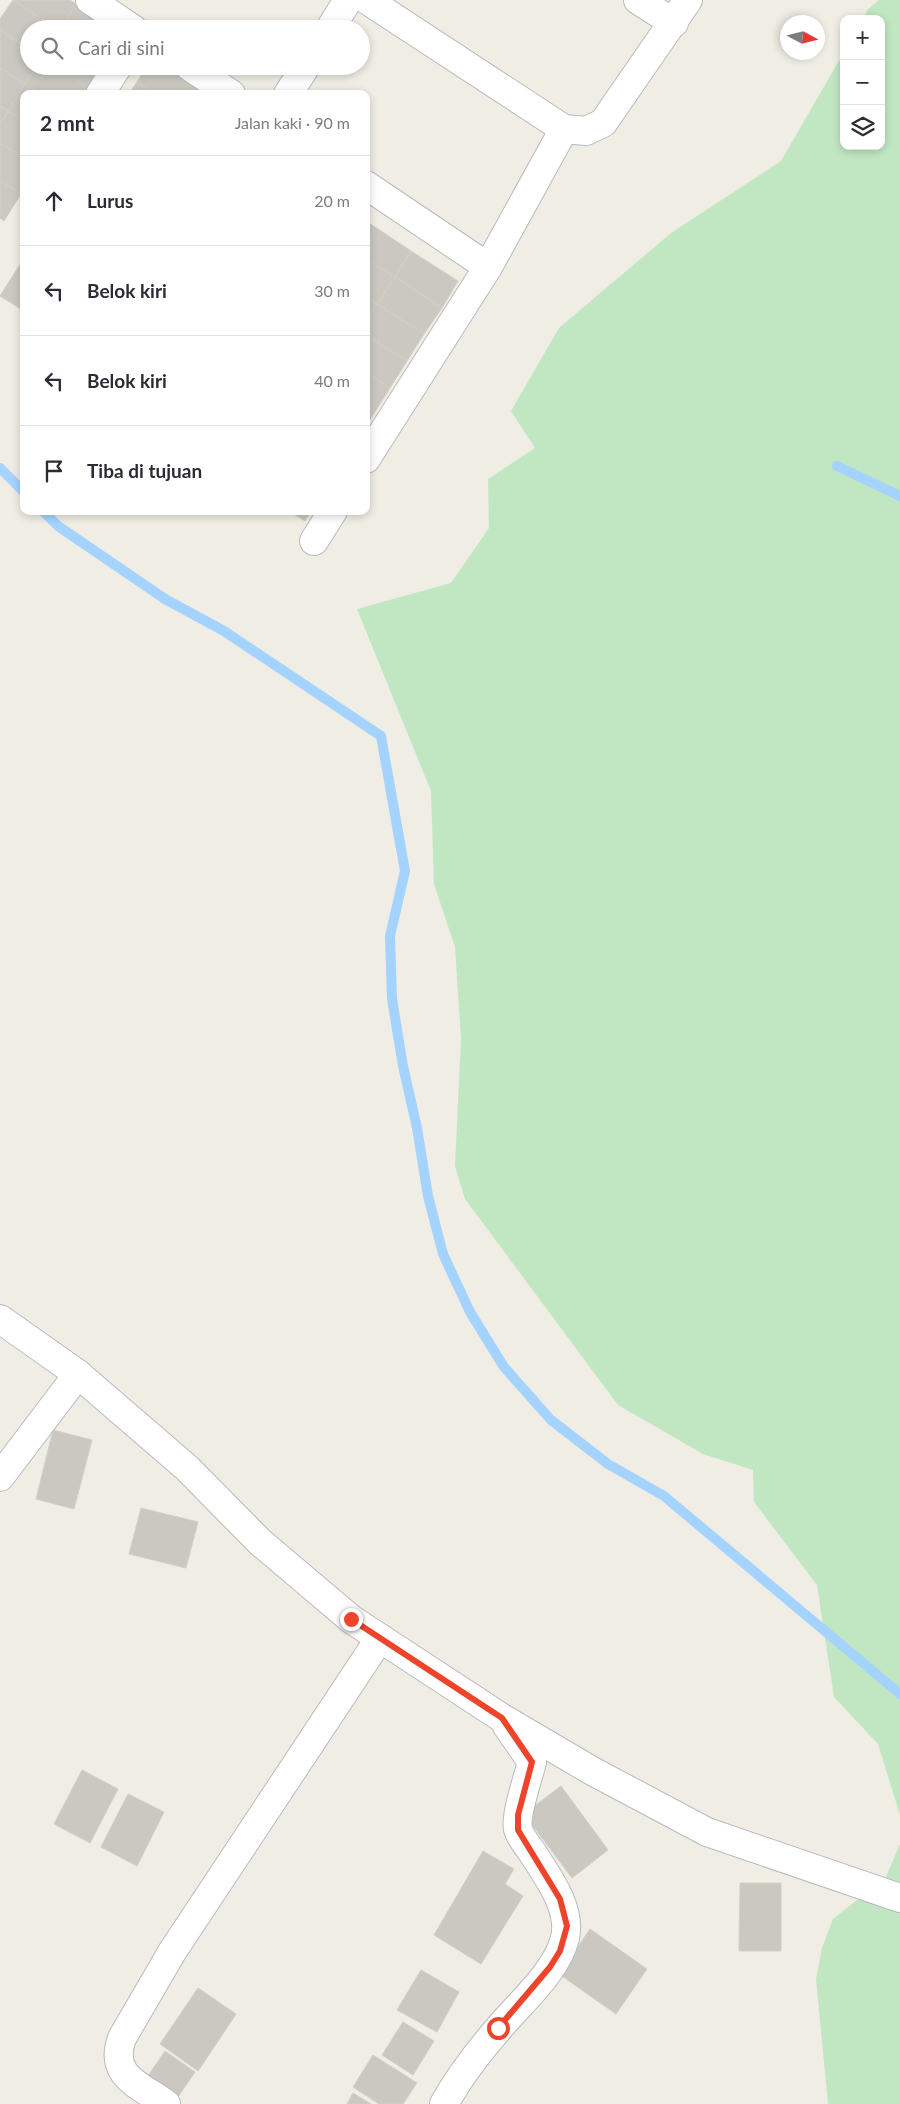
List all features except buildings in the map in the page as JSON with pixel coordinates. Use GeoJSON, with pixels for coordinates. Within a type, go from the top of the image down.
{"type":"FeatureCollection","features":[{"type":"Feature","properties":{"kind":"street"},"geometry":{"type":"LineString","coordinates":[[90,0],[120,20]]}},
{"type":"Feature","properties":{"kind":"street"},"geometry":{"type":"LineString","coordinates":[[336,20],[348,0]]}},
{"type":"Feature","properties":{"kind":"street"},"geometry":{"type":"LineString","coordinates":[[367,0],[564,129],[586,131],[603,123],[674,23],[688,0]]}},
{"type":"Feature","properties":{"kind":"street"},"geometry":{"type":"LineString","coordinates":[[638,0],[674,23]]}},
{"type":"Feature","properties":{"kind":"street"},"geometry":{"type":"LineString","coordinates":[[103,90],[112,75]]}},
{"type":"Feature","properties":{"kind":"street"},"geometry":{"type":"LineString","coordinates":[[202,75],[225,90]]}},
{"type":"Feature","properties":{"kind":"street"},"geometry":{"type":"LineString","coordinates":[[291,90],[300,75]]}},
{"type":"Feature","properties":{"kind":"street"},"geometry":{"type":"LineString","coordinates":[[370,452],[488,267],[564,129]]}},
{"type":"Feature","properties":{"kind":"street"},"geometry":{"type":"LineString","coordinates":[[370,190],[488,267]]}},
{"type":"Feature","properties":{"kind":"street"},"geometry":{"type":"LineString","coordinates":[[314,541],[330,515]]}},
{"type":"Feature","properties":{"kind":"street"},"geometry":{"type":"LineString","coordinates":[[0,1319],[78,1374],[187,1468],[260,1542],[351,1619],[502,1718],[594,1772],[707,1832],[900,1898]]}},
{"type":"Feature","properties":{"kind":"street"},"geometry":{"type":"LineString","coordinates":[[0,1477],[78,1374]]}},
{"type":"Feature","properties":{"kind":"street"},"geometry":{"type":"LineString","coordinates":[[166,2104],[121,2071],[118,2049],[122,2038],[172,1952],[380,1638]]}},
{"type":"Feature","properties":{"kind":"street"},"geometry":{"type":"LineString","coordinates":[[444,2104],[453,2088],[498,2028],[550,1967],[560,1951],[567,1926],[560,1899],[518,1830],[518,1815],[532,1762],[502,1718]]}},
{"type":"Feature","properties":{"kind":"green space"},"geometry":{"type":"Polygon","coordinates":[[[879,0],[900,0],[900,1815],[878,1744],[834,1697],[817,1585],[754,1502],[753,1470],[703,1454],[618,1405],[465,1199],[455,1166],[461,1039],[455,947],[434,884],[431,791],[357,609],[451,583],[489,528],[488,479],[535,448],[511,411],[559,328],[671,233],[781,161],[840,59],[840,150],[885,150],[885,15],[865,15],[868,9],[879,0]]]}},
{"type":"Feature","properties":{"kind":"green space"},"geometry":{"type":"Polygon","coordinates":[[[900,1844],[900,2104],[828,2104],[816,1979],[822,1948],[833,1919],[886,1877],[900,1844]]]}},
{"type":"Feature","properties":{"kind":"waterway"},"geometry":{"type":"LineString","coordinates":[[837,466],[900,496]]}},
{"type":"Feature","properties":{"kind":"waterway"},"geometry":{"type":"LineString","coordinates":[[0,468],[20,488]]}},
{"type":"Feature","properties":{"kind":"waterway"},"geometry":{"type":"LineString","coordinates":[[47,515],[58,526],[165,599],[224,631],[381,736],[405,871],[390,936],[392,999],[428,1196],[443,1254],[470,1312],[504,1367],[551,1420],[608,1464],[664,1496],[900,1694]]}},
{"type":"Feature","properties":{"kind":"route"},"geometry":{"type":"LineString","coordinates":[[351,1619],[502,1718],[532,1762],[518,1815],[518,1830],[560,1899],[567,1926],[565,1939],[550,1967],[537,1985],[498,2028]]}}]}
